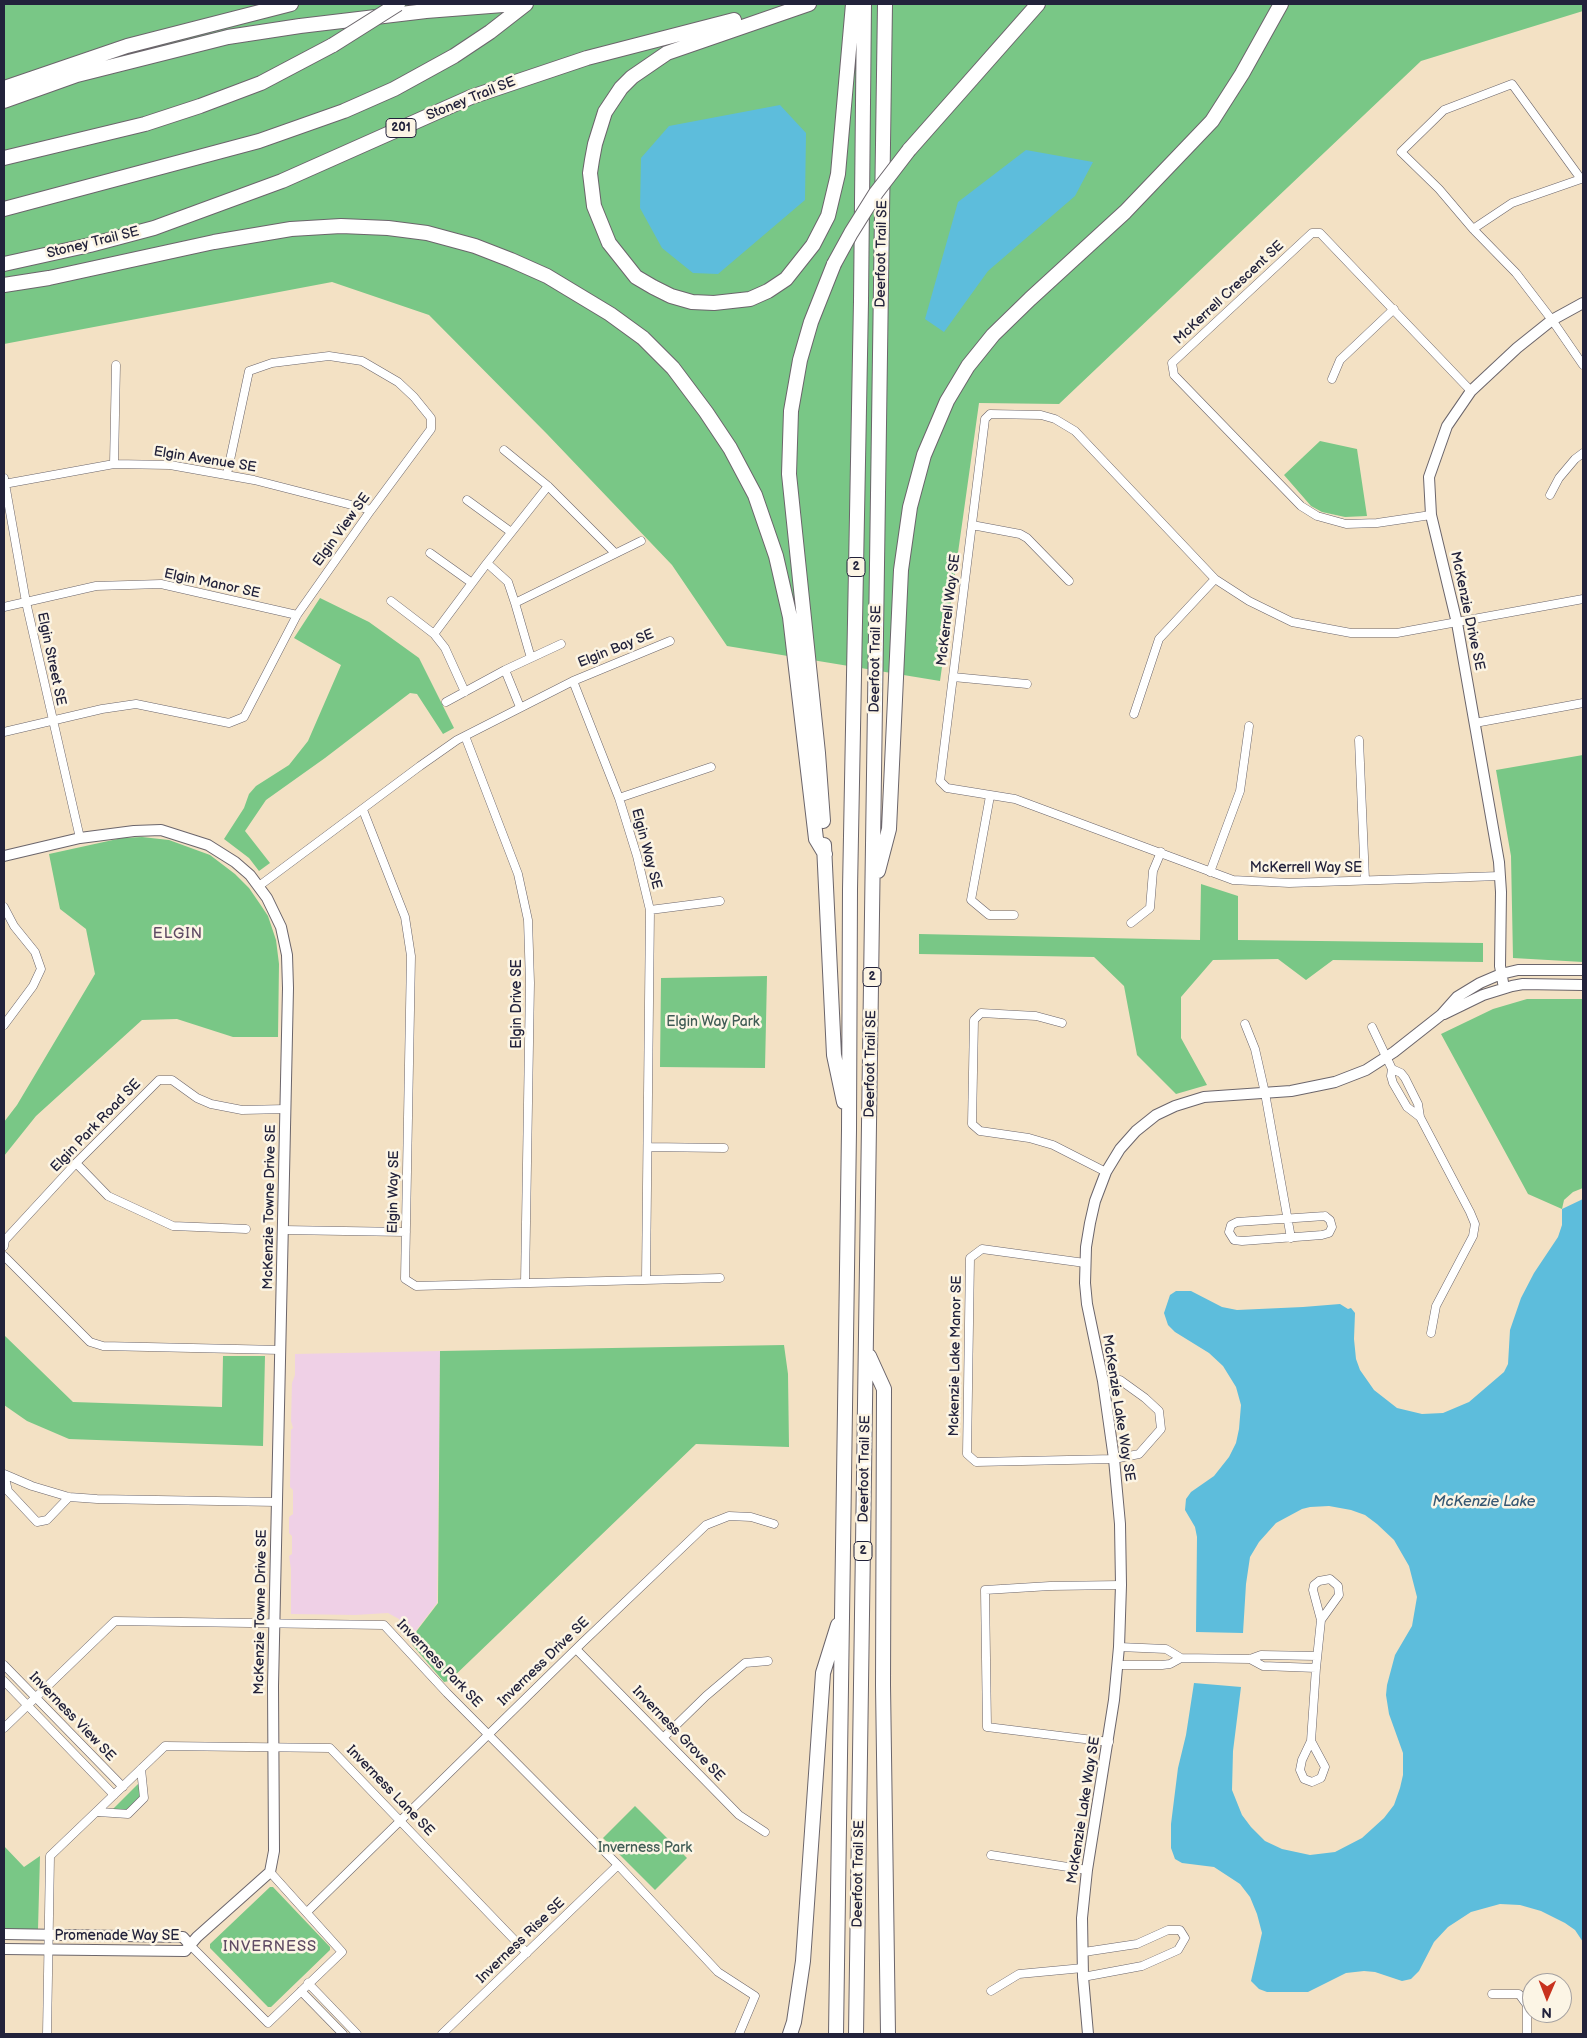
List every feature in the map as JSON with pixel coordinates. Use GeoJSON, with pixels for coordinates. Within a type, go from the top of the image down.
{"type":"FeatureCollection","features":[{"type":"Feature","properties":{"kind":"highway"},"geometry":{"type":"LineString","coordinates":[[4,88],[127,46],[291,4]]}},
{"type":"Feature","properties":{"kind":"highway"},"geometry":{"type":"LineString","coordinates":[[4,158],[145,124],[261,83],[333,45],[398,4]]}},
{"type":"Feature","properties":{"kind":"highway"},"geometry":{"type":"LineString","coordinates":[[4,101],[77,75],[228,37],[300,26],[426,11],[516,4]]}},
{"type":"Feature","properties":{"kind":"highway"},"geometry":{"type":"LineString","coordinates":[[4,209],[292,131],[344,111],[394,89],[447,60],[490,32],[526,4]]}},
{"type":"Feature","properties":{"kind":"highway","name":"Stoney Trail SE"},"geometry":{"type":"LineString","coordinates":[[4,264],[90,245],[154,228],[213,208],[282,181],[471,97],[587,58],[672,35],[803,4]]}},
{"type":"Feature","properties":{"kind":"highway"},"geometry":{"type":"LineString","coordinates":[[809,4],[666,53],[632,77],[621,88],[605,112],[594,144],[590,173],[594,206],[609,243],[636,277],[671,296],[692,302],[750,299],[768,291],[786,279],[813,245],[828,216],[838,174],[853,4]]}},
{"type":"Feature","properties":{"kind":"highway","name":"Deerfoot Trail SE"},"geometry":{"type":"LineString","coordinates":[[836,2034],[849,1130],[850,889],[861,301],[864,4]]}},
{"type":"Feature","properties":{"kind":"highway","name":"Deerfoot Trail SE"},"geometry":{"type":"LineString","coordinates":[[856,2034],[885,4]]}},
{"type":"Feature","properties":{"kind":"highway"},"geometry":{"type":"LineString","coordinates":[[884,65],[895,4]]}},
{"type":"Feature","properties":{"kind":"highway"},"geometry":{"type":"LineString","coordinates":[[849,1130],[834,1055],[825,854],[818,753],[789,474],[791,411],[800,360],[811,322],[834,264],[850,233],[876,193],[909,150],[1038,4]]}},
{"type":"Feature","properties":{"kind":"highway"},"geometry":{"type":"LineString","coordinates":[[873,887],[888,835],[901,570],[910,507],[924,454],[947,401],[968,366],[993,335],[1125,212],[1196,139],[1228,98],[1281,4]]}},
{"type":"Feature","properties":{"kind":"highway"},"geometry":{"type":"LineString","coordinates":[[1252,55],[1289,4]]}},
{"type":"Feature","properties":{"kind":"highway"},"geometry":{"type":"LineString","coordinates":[[4,286],[214,242],[291,229],[341,226],[388,228],[427,233],[474,246],[511,260],[547,276],[610,314],[643,338],[673,368],[730,448],[756,495],[776,556],[790,617],[816,839],[825,854]]}},
{"type":"Feature","properties":{"kind":"highway"},"geometry":{"type":"LineString","coordinates":[[866,1350],[884,1389],[882,1685],[888,2034]]}},
{"type":"Feature","properties":{"kind":"highway"},"geometry":{"type":"LineString","coordinates":[[790,2034],[794,2022],[803,1961],[823,1673],[842,1612]]}},
{"type":"Feature","properties":{"kind":"highway"},"geometry":{"type":"LineString","coordinates":[[857,1977],[865,2034]]}},
{"type":"Feature","properties":{"kind":"street"},"geometry":{"type":"LineString","coordinates":[[1473,229],[1512,203],[1581,179],[1512,84],[1444,110],[1401,152],[1439,189],[1473,229],[1516,273],[1552,320],[1583,366]]}},
{"type":"Feature","properties":{"kind":"street","name":"McKerrell Crescent SE"},"geometry":{"type":"LineString","coordinates":[[1431,515],[1377,523],[1346,524],[1317,516],[1300,506],[1174,375],[1172,363],[1312,233],[1320,233],[1471,391]]}},
{"type":"Feature","properties":{"kind":"street","name":"McKenzie Drive SE"},"geometry":{"type":"LineString","coordinates":[[1504,988],[1501,974],[1500,876],[1457,623],[1431,515],[1429,477],[1446,426],[1471,391],[1517,348],[1552,320],[1583,303]]}},
{"type":"Feature","properties":{"kind":"street"},"geometry":{"type":"LineString","coordinates":[[1332,379],[1340,360],[1394,309]]}},
{"type":"Feature","properties":{"kind":"street","name":"Elgin View SE"},"geometry":{"type":"LineString","coordinates":[[4,732],[102,709],[136,704],[229,723],[239,721],[244,717],[297,615],[370,510],[431,429],[431,418],[414,397],[398,382],[362,362],[329,356],[272,363],[249,371],[227,474]]}},
{"type":"Feature","properties":{"kind":"street"},"geometry":{"type":"LineString","coordinates":[[114,464],[116,365]]}},
{"type":"Feature","properties":{"kind":"street","name":"McKerrell Way SE"},"geometry":{"type":"LineString","coordinates":[[1500,876],[1289,883],[1233,880],[1015,799],[946,788],[940,781],[985,419],[990,414],[1041,415],[1055,419],[1075,431],[1215,579],[1249,601],[1292,622],[1342,631],[1397,633],[1583,599]]}},
{"type":"Feature","properties":{"kind":"street"},"geometry":{"type":"LineString","coordinates":[[504,450],[548,486],[615,553]]}},
{"type":"Feature","properties":{"kind":"street"},"geometry":{"type":"LineString","coordinates":[[1550,495],[1558,478],[1583,453]]}},
{"type":"Feature","properties":{"kind":"street","name":"Elgin Avenue SE"},"geometry":{"type":"LineString","coordinates":[[4,482],[114,464],[170,465],[227,474],[370,510]]}},
{"type":"Feature","properties":{"kind":"street","name":"Elgin Street SE"},"geometry":{"type":"LineString","coordinates":[[4,482],[26,602],[80,838]]}},
{"type":"Feature","properties":{"kind":"street"},"geometry":{"type":"LineString","coordinates":[[434,634],[548,486]]}},
{"type":"Feature","properties":{"kind":"street"},"geometry":{"type":"LineString","coordinates":[[466,500],[511,532]]}},
{"type":"Feature","properties":{"kind":"street"},"geometry":{"type":"LineString","coordinates":[[972,525],[1020,534],[1027,538],[1069,581]]}},
{"type":"Feature","properties":{"kind":"street"},"geometry":{"type":"LineString","coordinates":[[515,603],[641,541]]}},
{"type":"Feature","properties":{"kind":"street"},"geometry":{"type":"LineString","coordinates":[[430,553],[472,583]]}},
{"type":"Feature","properties":{"kind":"street"},"geometry":{"type":"LineString","coordinates":[[487,563],[508,582],[531,658]]}},
{"type":"Feature","properties":{"kind":"street"},"geometry":{"type":"LineString","coordinates":[[1134,714],[1159,639],[1215,579]]}},
{"type":"Feature","properties":{"kind":"street","name":"Elgin Manor SE"},"geometry":{"type":"LineString","coordinates":[[4,607],[96,586],[161,584],[297,615]]}},
{"type":"Feature","properties":{"kind":"street"},"geometry":{"type":"LineString","coordinates":[[391,602],[434,634],[445,648],[465,692]]}},
{"type":"Feature","properties":{"kind":"street","name":"Elgin Bay SE"},"geometry":{"type":"LineString","coordinates":[[573,681],[670,641]]}},
{"type":"Feature","properties":{"kind":"street"},"geometry":{"type":"LineString","coordinates":[[446,702],[505,670],[561,644]]}},
{"type":"Feature","properties":{"kind":"street"},"geometry":{"type":"LineString","coordinates":[[505,670],[520,707]]}},
{"type":"Feature","properties":{"kind":"street"},"geometry":{"type":"LineString","coordinates":[[953,677],[1027,684]]}},
{"type":"Feature","properties":{"kind":"street"},"geometry":{"type":"LineString","coordinates":[[259,886],[420,766],[465,736],[573,681]]}},
{"type":"Feature","properties":{"kind":"street","name":"Elgin Way SE"},"geometry":{"type":"LineString","coordinates":[[573,681],[618,798],[637,856],[650,910],[646,1280]]}},
{"type":"Feature","properties":{"kind":"street"},"geometry":{"type":"LineString","coordinates":[[1475,723],[1583,703]]}},
{"type":"Feature","properties":{"kind":"street"},"geometry":{"type":"LineString","coordinates":[[1210,872],[1238,796],[1249,726]]}},
{"type":"Feature","properties":{"kind":"street","name":"Elgin Drive SE"},"geometry":{"type":"LineString","coordinates":[[465,736],[518,874],[528,920],[530,983],[525,1283]]}},
{"type":"Feature","properties":{"kind":"street"},"geometry":{"type":"LineString","coordinates":[[1359,740],[1365,880]]}},
{"type":"Feature","properties":{"kind":"street"},"geometry":{"type":"LineString","coordinates":[[618,798],[711,767]]}},
{"type":"Feature","properties":{"kind":"street"},"geometry":{"type":"LineString","coordinates":[[990,796],[971,900],[989,915],[1014,915]]}},
{"type":"Feature","properties":{"kind":"street","name":"Elgin Way SE"},"geometry":{"type":"LineString","coordinates":[[363,810],[405,916],[410,956],[405,1279],[416,1286],[720,1278]]}},
{"type":"Feature","properties":{"kind":"street","name":"McKenzie Towne Drive SE"},"geometry":{"type":"LineString","coordinates":[[4,856],[80,838],[134,830],[161,830],[208,845],[235,862],[259,886],[281,927],[287,955],[286,1109],[275,1623],[274,1851],[270,1872]]}},
{"type":"Feature","properties":{"kind":"street"},"geometry":{"type":"LineString","coordinates":[[1131,924],[1150,908],[1153,871],[1161,852]]}},
{"type":"Feature","properties":{"kind":"street"},"geometry":{"type":"LineString","coordinates":[[650,910],[720,900]]}},
{"type":"Feature","properties":{"kind":"street"},"geometry":{"type":"LineString","coordinates":[[4,907],[14,926],[35,952],[41,969],[33,986],[4,1025]]}},
{"type":"Feature","properties":{"kind":"street","name":"McKenzie Lake Way SE"},"geometry":{"type":"LineString","coordinates":[[1441,1015],[1451,1002],[1467,990],[1501,974],[1518,970],[1583,970]]}},
{"type":"Feature","properties":{"kind":"street","name":"McKenzie Lake Way SE"},"geometry":{"type":"LineString","coordinates":[[1088,2034],[1083,1972],[1082,1918],[1087,1870],[1109,1742],[1118,1664],[1121,1585],[1120,1524],[1114,1459],[1103,1381],[1087,1304],[1085,1263],[1093,1208],[1106,1172],[1132,1134],[1162,1112],[1180,1104],[1204,1097],[1300,1090],[1335,1082],[1358,1074],[1386,1058],[1441,1015],[1483,995],[1523,984],[1583,985]]}},
{"type":"Feature","properties":{"kind":"street"},"geometry":{"type":"LineString","coordinates":[[1062,1023],[1036,1016],[981,1013],[974,1020],[972,1124],[980,1131],[1029,1138],[1053,1145],[1106,1172]]}},
{"type":"Feature","properties":{"kind":"street"},"geometry":{"type":"LineString","coordinates":[[1245,1024],[1255,1049],[1265,1093],[1291,1238]]}},
{"type":"Feature","properties":{"kind":"street"},"geometry":{"type":"LineString","coordinates":[[1372,1027],[1392,1068],[1401,1073],[1405,1078],[1418,1104],[1420,1117],[1470,1212],[1475,1227],[1473,1236],[1439,1300],[1431,1333]]}},
{"type":"Feature","properties":{"kind":"street"},"geometry":{"type":"LineString","coordinates":[[1392,1068],[1392,1081],[1404,1104],[1409,1110],[1420,1117]]}},
{"type":"Feature","properties":{"kind":"street","name":"Elgin Park Road SE"},"geometry":{"type":"LineString","coordinates":[[4,1246],[5,1240],[76,1163],[159,1080],[172,1080],[197,1098],[211,1104],[242,1110],[286,1109]]}},
{"type":"Feature","properties":{"kind":"street"},"geometry":{"type":"LineString","coordinates":[[648,1147],[724,1148]]}},
{"type":"Feature","properties":{"kind":"street"},"geometry":{"type":"LineString","coordinates":[[76,1163],[108,1196],[173,1226],[246,1229]]}},
{"type":"Feature","properties":{"kind":"street"},"geometry":{"type":"LineString","coordinates":[[1324,1216],[1332,1225],[1330,1231],[1324,1235],[1291,1238],[1238,1241],[1232,1238],[1230,1232],[1231,1225],[1237,1222],[1324,1216]]}},
{"type":"Feature","properties":{"kind":"street"},"geometry":{"type":"LineString","coordinates":[[283,1230],[406,1232]]}},
{"type":"Feature","properties":{"kind":"street","name":"Mckenzie Lake Manor SE"},"geometry":{"type":"LineString","coordinates":[[1085,1263],[982,1249],[970,1258],[968,1454],[976,1462],[1114,1459]]}},
{"type":"Feature","properties":{"kind":"street"},"geometry":{"type":"LineString","coordinates":[[4,1256],[90,1342],[103,1346],[281,1350]]}},
{"type":"Feature","properties":{"kind":"street"},"geometry":{"type":"LineString","coordinates":[[1103,1381],[1120,1380],[1159,1411],[1160,1429],[1139,1454],[1114,1459]]}},
{"type":"Feature","properties":{"kind":"street"},"geometry":{"type":"LineString","coordinates":[[4,1474],[8,1491],[37,1522],[47,1520],[69,1497]]}},
{"type":"Feature","properties":{"kind":"street"},"geometry":{"type":"LineString","coordinates":[[4,1474],[32,1486],[69,1497],[277,1502]]}},
{"type":"Feature","properties":{"kind":"street","name":"Inverness Drive SE"},"geometry":{"type":"LineString","coordinates":[[307,1912],[488,1734],[706,1525],[729,1516],[751,1517],[774,1524]]}},
{"type":"Feature","properties":{"kind":"street"},"geometry":{"type":"LineString","coordinates":[[1311,1740],[1325,1767],[1321,1778],[1312,1782],[1304,1778],[1300,1770],[1302,1760],[1311,1740],[1316,1656],[1321,1620],[1313,1588],[1319,1581],[1330,1579],[1338,1586],[1339,1595],[1321,1620]]}},
{"type":"Feature","properties":{"kind":"street"},"geometry":{"type":"LineString","coordinates":[[1109,1742],[987,1727],[985,1590],[1050,1586],[1121,1585]]}},
{"type":"Feature","properties":{"kind":"street","name":"Inverness Park SE"},"geometry":{"type":"LineString","coordinates":[[4,1728],[115,1620],[384,1625],[488,1734],[618,1865],[718,1972],[755,1996],[739,2034]]}},
{"type":"Feature","properties":{"kind":"street"},"geometry":{"type":"LineString","coordinates":[[1119,1647],[1166,1649],[1181,1658],[1250,1660],[1263,1666],[1316,1668]]}},
{"type":"Feature","properties":{"kind":"street","name":"Inverness Grove SE"},"geometry":{"type":"LineString","coordinates":[[576,1649],[739,1815],[765,1832]]}},
{"type":"Feature","properties":{"kind":"street"},"geometry":{"type":"LineString","coordinates":[[1250,1660],[1261,1654],[1316,1656]]}},
{"type":"Feature","properties":{"kind":"street"},"geometry":{"type":"LineString","coordinates":[[1118,1664],[1162,1665],[1170,1664],[1181,1658]]}},
{"type":"Feature","properties":{"kind":"street"},"geometry":{"type":"LineString","coordinates":[[664,1737],[706,1696],[746,1663],[768,1661]]}},
{"type":"Feature","properties":{"kind":"street","name":"Inverness View SE"},"geometry":{"type":"LineString","coordinates":[[4,1665],[123,1787]]}},
{"type":"Feature","properties":{"kind":"street","name":"Inverness View SE"},"geometry":{"type":"LineString","coordinates":[[4,1681],[114,1796]]}},
{"type":"Feature","properties":{"kind":"street","name":"Inverness Lane SE"},"geometry":{"type":"LineString","coordinates":[[47,2034],[50,1856],[165,1746],[330,1748],[526,1953]]}},
{"type":"Feature","properties":{"kind":"street"},"geometry":{"type":"LineString","coordinates":[[98,1812],[128,1814],[144,1798],[141,1769]]}},
{"type":"Feature","properties":{"kind":"street"},"geometry":{"type":"LineString","coordinates":[[991,1855],[1087,1870]]}},
{"type":"Feature","properties":{"kind":"street","name":"Inverness Rise SE"},"geometry":{"type":"LineString","coordinates":[[442,2034],[618,1865]]}},
{"type":"Feature","properties":{"kind":"street"},"geometry":{"type":"LineString","coordinates":[[270,1872],[307,1912],[342,1952],[268,2023],[190,1944],[270,1872]]}},
{"type":"Feature","properties":{"kind":"street"},"geometry":{"type":"LineString","coordinates":[[991,1991],[1019,1974],[1083,1972],[1142,1966],[1178,1950],[1185,1938],[1180,1930],[1168,1930],[1137,1944],[1084,1952]]}},
{"type":"Feature","properties":{"kind":"street","name":"Promenade Way SE"},"geometry":{"type":"LineString","coordinates":[[4,1934],[182,1937],[190,1944],[185,1952],[4,1949]]}},
{"type":"Feature","properties":{"kind":"street"},"geometry":{"type":"LineString","coordinates":[[308,1983],[357,2034]]}},
{"type":"Feature","properties":{"kind":"street"},"geometry":{"type":"LineString","coordinates":[[301,1991],[343,2034]]}},
{"type":"Feature","properties":{"kind":"street"},"geometry":{"type":"LineString","coordinates":[[1492,1994],[1519,1994],[1527,2005],[1527,2034]]}},
{"type":"Feature","properties":{"kind":"shaded area"},"geometry":{"type":"Polygon","coordinates":[[[440,1351],[437,1603],[411,1637],[399,1619],[388,1613],[355,1615],[291,1614],[291,1569],[289,1556],[292,1554],[292,1536],[289,1533],[289,1517],[293,1514],[293,1490],[290,1487],[291,1430],[293,1428],[291,1421],[292,1383],[295,1375],[295,1354],[440,1351]]]}},
{"type":"Feature","properties":{"kind":"green space"},"geometry":{"type":"Polygon","coordinates":[[[4,4],[1583,4],[1583,11],[1421,61],[1059,404],[979,403],[940,681],[727,646],[672,565],[547,434],[429,315],[332,282],[4,344],[4,4]]]}},
{"type":"Feature","properties":{"kind":"green space"},"geometry":{"type":"Polygon","coordinates":[[[1320,441],[1357,449],[1367,516],[1345,517],[1322,512],[1311,506],[1284,475],[1320,441]]]}},
{"type":"Feature","properties":{"kind":"green space"},"geometry":{"type":"Polygon","coordinates":[[[320,598],[369,622],[419,658],[454,728],[443,734],[417,694],[410,693],[266,800],[245,831],[270,863],[259,871],[249,858],[224,839],[244,808],[249,794],[256,786],[289,765],[308,741],[341,665],[294,638],[320,598]]]}},
{"type":"Feature","properties":{"kind":"green space"},"geometry":{"type":"Polygon","coordinates":[[[1583,755],[1583,962],[1513,958],[1511,856],[1496,770],[1583,755]]]}},
{"type":"Feature","properties":{"kind":"green space"},"geometry":{"type":"Polygon","coordinates":[[[142,837],[169,840],[210,855],[235,874],[249,888],[260,904],[268,916],[276,940],[279,964],[278,1037],[233,1037],[177,1019],[142,1020],[36,1116],[4,1156],[4,1122],[17,1105],[95,974],[86,929],[60,909],[49,854],[122,838],[142,837]]]}},
{"type":"Feature","properties":{"kind":"green space"},"geometry":{"type":"Polygon","coordinates":[[[1201,884],[1238,896],[1238,940],[1483,943],[1483,962],[1333,960],[1306,980],[1278,959],[1213,960],[1181,997],[1181,1038],[1207,1085],[1176,1094],[1137,1055],[1124,986],[1094,957],[919,954],[919,934],[1200,940],[1201,884]]]}},
{"type":"Feature","properties":{"kind":"green space","name":"Elgin Way Park"},"geometry":{"type":"Polygon","coordinates":[[[767,976],[765,1068],[660,1067],[661,978],[767,976]]]}},
{"type":"Feature","properties":{"kind":"green space"},"geometry":{"type":"Polygon","coordinates":[[[1527,999],[1583,999],[1583,1188],[1573,1192],[1564,1200],[1562,1209],[1528,1194],[1441,1034],[1493,1009],[1527,999]]]}},
{"type":"Feature","properties":{"kind":"green space"},"geometry":{"type":"Polygon","coordinates":[[[4,1335],[73,1402],[222,1407],[223,1356],[265,1356],[263,1446],[69,1439],[27,1421],[4,1405],[4,1335]]]}},
{"type":"Feature","properties":{"kind":"green space"},"geometry":{"type":"Polygon","coordinates":[[[784,1345],[788,1374],[789,1447],[696,1444],[449,1681],[444,1682],[409,1641],[438,1603],[440,1351],[784,1345]]]}},
{"type":"Feature","properties":{"kind":"green space"},"geometry":{"type":"Polygon","coordinates":[[[142,1780],[144,1798],[128,1814],[109,1813],[142,1780]]]}},
{"type":"Feature","properties":{"kind":"green space","name":"Inverness Park"},"geometry":{"type":"Polygon","coordinates":[[[635,1806],[687,1858],[655,1890],[603,1838],[635,1806]]]}},
{"type":"Feature","properties":{"kind":"green space"},"geometry":{"type":"Polygon","coordinates":[[[4,1846],[24,1867],[40,1856],[38,1929],[4,1929],[4,1846]]]}},
{"type":"Feature","properties":{"kind":"green space"},"geometry":{"type":"Polygon","coordinates":[[[270,1887],[273,1887],[330,1947],[330,1950],[271,2007],[268,2007],[210,1948],[210,1944],[270,1887]]]}},
{"type":"Feature","properties":{"kind":"water"},"geometry":{"type":"Polygon","coordinates":[[[780,105],[806,133],[805,200],[718,274],[693,273],[662,248],[640,208],[641,158],[669,126],[780,105]]]}},
{"type":"Feature","properties":{"kind":"water"},"geometry":{"type":"Polygon","coordinates":[[[1026,150],[1093,162],[1075,196],[988,271],[944,332],[925,319],[958,202],[1026,150]]]}},
{"type":"Feature","properties":{"kind":"water","name":"McKenzie Lake"},"geometry":{"type":"Polygon","coordinates":[[[1583,1199],[1583,1942],[1575,1930],[1541,1911],[1520,1905],[1500,1904],[1471,1912],[1448,1927],[1434,1942],[1419,1971],[1411,1979],[1402,1981],[1375,1972],[1364,1971],[1346,1973],[1308,1992],[1267,1992],[1259,1989],[1251,1981],[1262,1933],[1250,1897],[1240,1884],[1214,1867],[1182,1863],[1175,1859],[1171,1848],[1171,1824],[1178,1768],[1186,1735],[1194,1683],[1241,1687],[1233,1751],[1232,1790],[1242,1815],[1251,1827],[1265,1841],[1282,1849],[1310,1855],[1335,1852],[1362,1838],[1384,1818],[1394,1805],[1400,1788],[1403,1775],[1403,1753],[1389,1714],[1386,1695],[1395,1655],[1412,1626],[1417,1597],[1409,1566],[1394,1540],[1377,1524],[1365,1515],[1351,1510],[1329,1506],[1310,1507],[1302,1509],[1276,1523],[1259,1542],[1250,1557],[1246,1584],[1243,1633],[1196,1632],[1197,1537],[1195,1527],[1185,1510],[1186,1499],[1191,1492],[1214,1476],[1229,1457],[1236,1443],[1241,1405],[1236,1387],[1223,1366],[1209,1353],[1175,1332],[1168,1325],[1164,1313],[1170,1295],[1176,1291],[1191,1291],[1222,1307],[1237,1310],[1340,1304],[1348,1309],[1351,1308],[1355,1313],[1354,1339],[1356,1359],[1360,1370],[1374,1390],[1397,1408],[1422,1414],[1443,1413],[1469,1402],[1504,1372],[1508,1364],[1510,1330],[1521,1298],[1534,1273],[1558,1237],[1562,1225],[1562,1209],[1583,1199]]]}},
{"type":"Feature","properties":{"kind":"district","name":"ELGIN"},"geometry":{"type":"Point","coordinates":[178,934]}},
{"type":"Feature","properties":{"kind":"district","name":"INVERNESS"},"geometry":{"type":"Point","coordinates":[270,1947]}}]}
